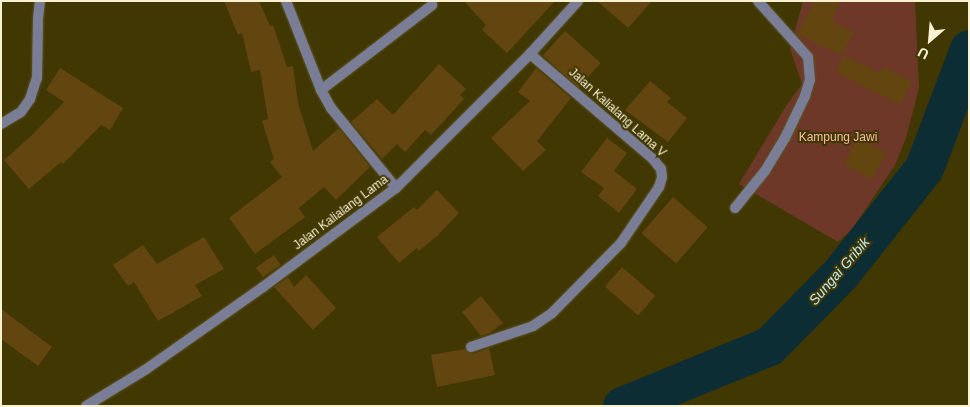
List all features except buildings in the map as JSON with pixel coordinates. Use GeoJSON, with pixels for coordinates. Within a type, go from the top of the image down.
{"type":"FeatureCollection","features":[{"type":"Feature","properties":{"kind":"street"},"geometry":{"type":"LineString","coordinates":[[1,124],[21,112],[30,99],[37,78],[40,1]]}},
{"type":"Feature","properties":{"kind":"street"},"geometry":{"type":"LineString","coordinates":[[286,1],[321,90],[344,126],[396,188]]}},
{"type":"Feature","properties":{"kind":"street","name":"Jalan Kalialang Lama"},"geometry":{"type":"LineString","coordinates":[[86,406],[145,370],[263,287],[396,188],[530,54],[578,1]]}},
{"type":"Feature","properties":{"kind":"street"},"geometry":{"type":"LineString","coordinates":[[735,208],[765,171],[785,138],[805,96],[810,80],[808,57],[758,1]]}},
{"type":"Feature","properties":{"kind":"street"},"geometry":{"type":"LineString","coordinates":[[321,90],[432,5]]}},
{"type":"Feature","properties":{"kind":"street","name":"Jalan Kalialang Lama V"},"geometry":{"type":"LineString","coordinates":[[472,347],[526,329],[552,313],[621,243],[662,178],[661,169],[653,159],[530,54]]}},
{"type":"Feature","properties":{"kind":"green space","name":"Kampung Jawi"},"geometry":{"type":"Polygon","coordinates":[[[803,1],[915,1],[919,88],[906,138],[895,165],[852,229],[838,242],[739,184],[786,106],[802,84],[790,49],[803,1]]]}},
{"type":"Feature","properties":{"kind":"waterway","name":"Sungai Gribik"},"geometry":{"type":"LineString","coordinates":[[622,406],[769,346],[840,274],[924,168],[969,49]]}}]}
